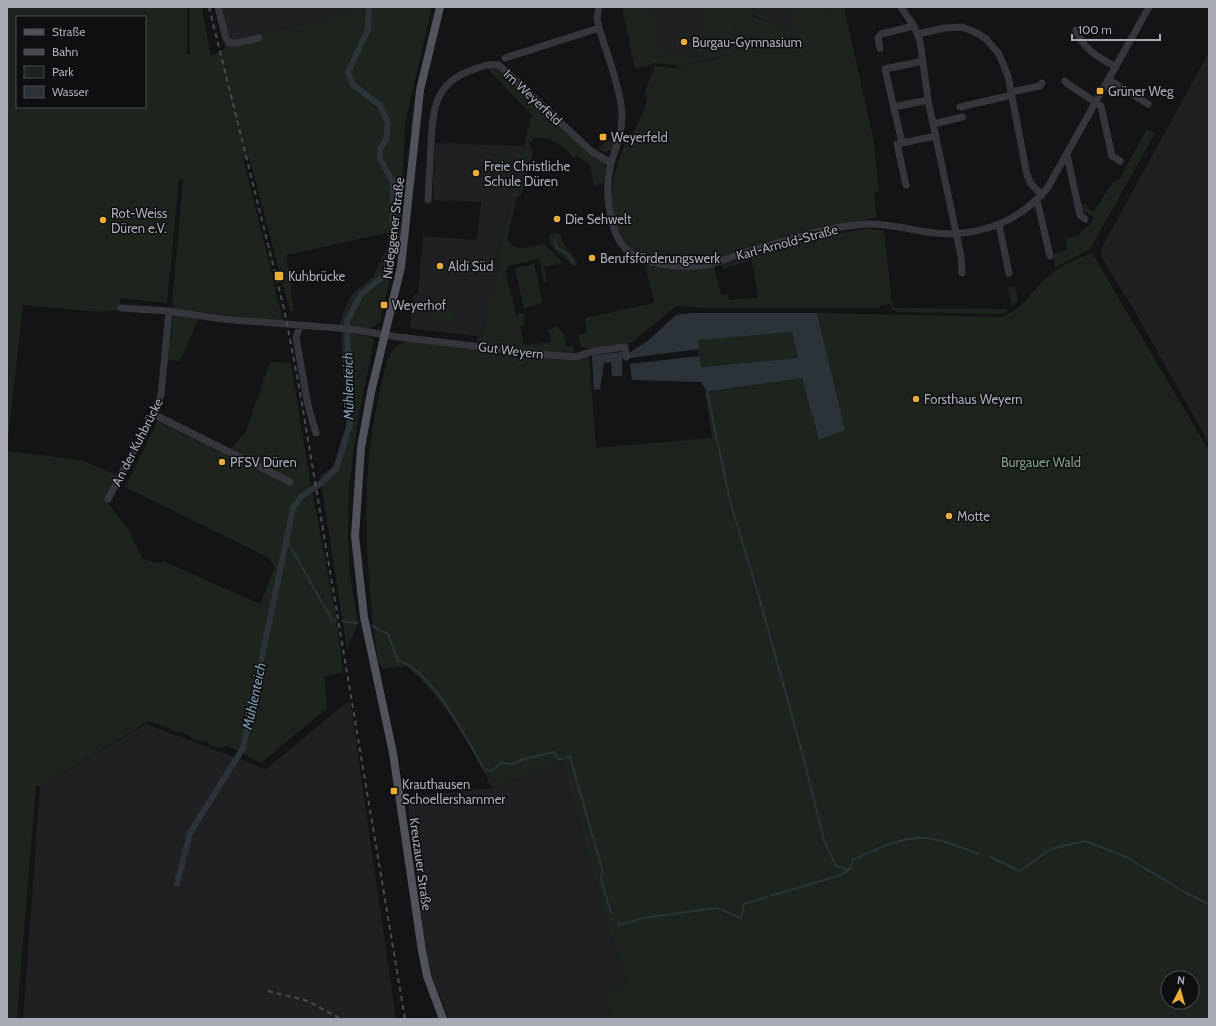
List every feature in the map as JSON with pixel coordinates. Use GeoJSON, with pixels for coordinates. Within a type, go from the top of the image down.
{"type":"FeatureCollection","features":[{"type":"Feature","properties":{"kind":"main road","name":"Nideggener Straße"},"geometry":{"type":"LineString","coordinates":[[364,617],[355,536],[357,488],[363,432],[397,288],[405,245],[415,124],[420,90],[440,7]]}},
{"type":"Feature","properties":{"kind":"main road","name":"Kreuzauer Straße"},"geometry":{"type":"LineString","coordinates":[[364,617],[393,753],[424,963],[443,1019]]}},
{"type":"Feature","properties":{"kind":"street"},"geometry":{"type":"LineString","coordinates":[[218,7],[226,39],[230,43],[259,38]]}},
{"type":"Feature","properties":{"kind":"street","name":"Karl-Arnold-Straße"},"geometry":{"type":"LineString","coordinates":[[599,7],[597,18],[599,28],[621,108],[620,135],[611,163],[607,188],[608,200],[619,241],[626,250],[635,255],[664,264],[703,265],[814,233],[872,224],[888,224],[926,232],[957,233]]}},
{"type":"Feature","properties":{"kind":"street"},"geometry":{"type":"LineString","coordinates":[[901,7],[918,34],[924,61],[928,100],[963,264],[962,273]]}},
{"type":"Feature","properties":{"kind":"street"},"geometry":{"type":"LineString","coordinates":[[957,233],[999,225],[1027,209],[1040,197],[1067,156],[1149,7]]}},
{"type":"Feature","properties":{"kind":"street"},"geometry":{"type":"LineString","coordinates":[[880,48],[878,38],[881,34],[914,26]]}},
{"type":"Feature","properties":{"kind":"street"},"geometry":{"type":"LineString","coordinates":[[918,34],[954,27],[962,27],[978,33],[986,39],[999,54],[1008,76],[1027,175],[1040,197],[1050,256]]}},
{"type":"Feature","properties":{"kind":"street"},"geometry":{"type":"LineString","coordinates":[[505,58],[599,28]]}},
{"type":"Feature","properties":{"kind":"street"},"geometry":{"type":"LineString","coordinates":[[1076,30],[1079,39],[1089,50],[1116,68]]}},
{"type":"Feature","properties":{"kind":"street"},"geometry":{"type":"LineString","coordinates":[[902,143],[885,69],[924,61]]}},
{"type":"Feature","properties":{"kind":"street","name":"Im Weyerfeld"},"geometry":{"type":"LineString","coordinates":[[428,200],[432,116],[437,99],[448,84],[465,72],[487,65],[499,65],[591,151],[611,163]]}},
{"type":"Feature","properties":{"kind":"street"},"geometry":{"type":"LineString","coordinates":[[1109,80],[1148,104]]}},
{"type":"Feature","properties":{"kind":"street"},"geometry":{"type":"LineString","coordinates":[[1065,81],[1101,106],[1112,156],[1120,161]]}},
{"type":"Feature","properties":{"kind":"street"},"geometry":{"type":"LineString","coordinates":[[960,107],[1040,86],[1042,83]]}},
{"type":"Feature","properties":{"kind":"street"},"geometry":{"type":"LineString","coordinates":[[894,107],[928,100]]}},
{"type":"Feature","properties":{"kind":"street"},"geometry":{"type":"LineString","coordinates":[[933,124],[963,117]]}},
{"type":"Feature","properties":{"kind":"street"},"geometry":{"type":"LineString","coordinates":[[906,185],[897,144],[936,136]]}},
{"type":"Feature","properties":{"kind":"street"},"geometry":{"type":"LineString","coordinates":[[1067,156],[1080,215],[1085,219]]}},
{"type":"Feature","properties":{"kind":"street"},"geometry":{"type":"LineString","coordinates":[[999,225],[1009,273]]}},
{"type":"Feature","properties":{"kind":"street"},"geometry":{"type":"LineString","coordinates":[[121,308],[169,311],[222,319],[350,329],[386,335]]}},
{"type":"Feature","properties":{"kind":"street","name":"An der Kuhbrücke"},"geometry":{"type":"LineString","coordinates":[[108,499],[153,414],[161,395],[169,311]]}},
{"type":"Feature","properties":{"kind":"street"},"geometry":{"type":"LineString","coordinates":[[300,326],[296,337],[308,405],[316,433]]}},
{"type":"Feature","properties":{"kind":"street","name":"Gut Weyern"},"geometry":{"type":"LineString","coordinates":[[386,335],[575,357],[594,350],[625,346],[626,357]]}},
{"type":"Feature","properties":{"kind":"street"},"geometry":{"type":"LineString","coordinates":[[153,414],[290,482]]}},
{"type":"Feature","properties":{"kind":"shaded area"},"geometry":{"type":"Polygon","coordinates":[[[215,7],[360,7],[314,22],[224,43],[215,7]]]}},
{"type":"Feature","properties":{"kind":"shaded area","name":"Burgau-Gymnasium"},"geometry":{"type":"Polygon","coordinates":[[[622,7],[800,7],[791,31],[750,14],[734,53],[677,68],[676,65],[655,63],[635,69],[622,7]]]}},
{"type":"Feature","properties":{"kind":"shaded area"},"geometry":{"type":"Polygon","coordinates":[[[1209,52],[1209,443],[1134,310],[1102,258],[1101,249],[1209,52]]]}},
{"type":"Feature","properties":{"kind":"shaded area"},"geometry":{"type":"Polygon","coordinates":[[[435,143],[524,146],[500,243],[495,294],[488,293],[482,337],[410,328],[414,294],[418,294],[423,236],[477,240],[481,202],[433,200],[435,143]]]}},
{"type":"Feature","properties":{"kind":"shaded area"},"geometry":{"type":"Polygon","coordinates":[[[350,700],[396,1019],[23,1019],[40,787],[146,724],[266,769],[350,700]]]}},
{"type":"Feature","properties":{"kind":"shaded area"},"geometry":{"type":"Polygon","coordinates":[[[562,763],[609,933],[629,984],[604,993],[614,1019],[449,1019],[427,963],[407,797],[492,788],[562,763]]]}},
{"type":"Feature","properties":{"kind":"green space"},"geometry":{"type":"Polygon","coordinates":[[[7,7],[187,7],[187,54],[190,54],[190,7],[202,7],[211,56],[225,48],[224,43],[314,22],[360,7],[432,7],[405,123],[400,236],[380,321],[376,325],[367,328],[356,328],[340,325],[344,309],[353,293],[373,277],[389,243],[387,233],[286,255],[294,310],[290,311],[249,157],[243,159],[283,322],[176,309],[172,304],[183,179],[179,179],[167,303],[120,298],[121,310],[99,312],[23,305],[7,450],[7,7]]]}},
{"type":"Feature","properties":{"kind":"green space"},"geometry":{"type":"Polygon","coordinates":[[[623,7],[647,7],[646,13],[651,11],[661,55],[672,52],[675,57],[693,53],[695,46],[709,43],[704,20],[698,7],[730,7],[734,32],[729,46],[720,55],[677,65],[655,63],[635,69],[623,7]]]}},
{"type":"Feature","properties":{"kind":"green space"},"geometry":{"type":"Polygon","coordinates":[[[733,7],[828,7],[824,19],[829,7],[844,7],[874,143],[879,191],[874,193],[877,217],[804,231],[710,261],[691,263],[667,261],[645,256],[628,246],[620,234],[613,211],[612,188],[626,139],[637,125],[648,97],[644,95],[655,66],[677,68],[721,57],[731,47],[737,34],[733,7]],[[775,8],[750,15],[789,30],[794,13],[775,8]]]}},
{"type":"Feature","properties":{"kind":"green space"},"geometry":{"type":"Polygon","coordinates":[[[496,66],[589,153],[604,163],[606,170],[603,183],[594,185],[590,166],[577,155],[574,158],[561,146],[546,138],[534,138],[529,144],[533,152],[521,195],[517,197],[507,240],[515,247],[519,248],[544,243],[563,263],[544,267],[547,282],[544,282],[539,259],[508,266],[506,273],[516,315],[524,313],[524,325],[520,326],[524,345],[551,342],[548,329],[557,327],[563,333],[567,347],[573,346],[574,352],[571,353],[547,352],[480,343],[477,341],[477,338],[482,337],[488,293],[495,294],[500,243],[532,115],[488,69],[496,66]]]}},
{"type":"Feature","properties":{"kind":"green space"},"geometry":{"type":"Polygon","coordinates":[[[1147,129],[1155,133],[1090,249],[1055,268],[1053,254],[1067,250],[1065,239],[1079,235],[1084,228],[1089,226],[1094,217],[1082,211],[1080,204],[1086,204],[1091,211],[1094,211],[1113,182],[1119,180],[1147,129]]]}},
{"type":"Feature","properties":{"kind":"green space"},"geometry":{"type":"Polygon","coordinates":[[[615,141],[611,150],[606,152],[598,149],[604,143],[615,141]]]}},
{"type":"Feature","properties":{"kind":"green space"},"geometry":{"type":"Polygon","coordinates":[[[491,156],[509,157],[508,165],[491,164],[491,156]]]}},
{"type":"Feature","properties":{"kind":"green space"},"geometry":{"type":"Polygon","coordinates":[[[872,228],[872,230],[884,230],[892,304],[895,308],[1007,309],[1007,312],[999,314],[898,312],[892,309],[890,304],[879,308],[706,308],[676,306],[631,343],[591,348],[581,347],[578,335],[587,333],[585,318],[654,303],[645,264],[680,268],[714,266],[721,295],[728,295],[729,300],[758,298],[751,256],[816,237],[872,228]]]}},
{"type":"Feature","properties":{"kind":"green space"},"geometry":{"type":"Polygon","coordinates":[[[556,233],[561,235],[564,244],[577,263],[576,266],[573,266],[550,245],[550,234],[556,233]]]}},
{"type":"Feature","properties":{"kind":"green space","name":"Burgauer Wald"},"geometry":{"type":"Polygon","coordinates":[[[1092,253],[1209,451],[1209,1019],[614,1019],[604,993],[629,984],[609,933],[562,763],[492,788],[475,755],[455,722],[432,692],[406,666],[383,669],[378,662],[370,593],[366,524],[367,490],[369,455],[374,421],[386,364],[391,352],[402,343],[410,340],[505,353],[589,354],[596,448],[712,438],[705,393],[802,378],[819,440],[845,430],[817,313],[1000,317],[1013,311],[1053,272],[1072,261],[1092,253]]]}},
{"type":"Feature","properties":{"kind":"green space"},"geometry":{"type":"Polygon","coordinates":[[[749,257],[749,261],[723,269],[722,265],[749,257]]]}},
{"type":"Feature","properties":{"kind":"green space"},"geometry":{"type":"Polygon","coordinates":[[[534,264],[543,303],[524,308],[515,268],[534,264]]]}},
{"type":"Feature","properties":{"kind":"green space"},"geometry":{"type":"Polygon","coordinates":[[[1015,287],[1018,300],[1012,306],[1008,288],[1015,287]]]}},
{"type":"Feature","properties":{"kind":"green space"},"geometry":{"type":"Polygon","coordinates":[[[431,306],[454,309],[453,322],[430,319],[431,306]]]}},
{"type":"Feature","properties":{"kind":"green space"},"geometry":{"type":"Polygon","coordinates":[[[177,315],[199,318],[180,361],[168,359],[173,316],[177,315]]]}},
{"type":"Feature","properties":{"kind":"green space"},"geometry":{"type":"Polygon","coordinates":[[[341,331],[370,337],[374,341],[359,413],[349,487],[348,536],[350,575],[358,623],[347,649],[320,476],[334,466],[346,429],[341,331]]]}},
{"type":"Feature","properties":{"kind":"green space"},"geometry":{"type":"Polygon","coordinates":[[[792,332],[798,358],[700,367],[697,340],[792,332]]]}},
{"type":"Feature","properties":{"kind":"green space"},"geometry":{"type":"Polygon","coordinates":[[[270,362],[291,363],[309,475],[337,622],[343,672],[325,677],[327,708],[261,763],[228,746],[215,748],[206,742],[194,740],[190,736],[180,732],[174,732],[172,729],[149,721],[40,787],[36,785],[17,1019],[7,1019],[7,451],[81,460],[117,475],[105,499],[130,532],[142,559],[160,563],[163,561],[260,604],[275,567],[269,558],[125,487],[161,414],[231,449],[246,431],[270,362]]]}},
{"type":"Feature","properties":{"kind":"water"},"geometry":{"type":"Polygon","coordinates":[[[693,313],[817,313],[845,430],[819,440],[802,378],[707,392],[701,382],[632,380],[630,364],[699,356],[701,367],[798,358],[792,332],[698,340],[699,349],[629,358],[629,353],[649,340],[676,315],[693,313]]]}},
{"type":"Feature","properties":{"kind":"water"},"geometry":{"type":"Polygon","coordinates":[[[622,352],[622,376],[612,376],[611,362],[604,363],[600,389],[594,390],[592,355],[622,352]]]}},
{"type":"Feature","properties":{"kind":"waterway","name":"Mühlenteich"},"geometry":{"type":"LineString","coordinates":[[177,884],[190,833],[243,748],[293,508],[302,496],[320,484],[336,469],[350,424],[347,321],[361,294],[389,272],[393,240],[393,182],[380,159],[380,149],[386,140],[388,123],[380,105],[353,85],[348,72],[368,30],[369,7]]}},
{"type":"Feature","properties":{"kind":"waterway"},"geometry":{"type":"LineString","coordinates":[[554,240],[557,248],[568,254],[573,262]]}},
{"type":"Feature","properties":{"kind":"waterway"},"geometry":{"type":"LineString","coordinates":[[707,392],[731,505],[759,597],[802,752],[824,840],[836,866],[849,870]]}},
{"type":"Feature","properties":{"kind":"waterway"},"geometry":{"type":"LineString","coordinates":[[286,539],[332,620],[335,621]]}},
{"type":"Feature","properties":{"kind":"waterway"},"geometry":{"type":"LineString","coordinates":[[342,621],[357,623]]}},
{"type":"Feature","properties":{"kind":"waterway"},"geometry":{"type":"LineString","coordinates":[[372,626],[388,634],[398,661],[410,666],[423,677],[435,691],[458,724],[484,769],[492,771],[501,763],[513,764],[524,759],[554,752],[558,759],[562,759]]}},
{"type":"Feature","properties":{"kind":"waterway"},"geometry":{"type":"LineString","coordinates":[[567,757],[570,757],[603,872],[601,879],[611,913]]}},
{"type":"Feature","properties":{"kind":"waterway"},"geometry":{"type":"LineString","coordinates":[[770,896],[838,876],[849,870],[853,860],[869,852],[902,840],[919,838],[933,839],[978,854]]}},
{"type":"Feature","properties":{"kind":"waterway"},"geometry":{"type":"LineString","coordinates":[[990,857],[1020,871],[1051,849],[1085,841],[1126,857],[1186,893],[1209,904]]}},
{"type":"Feature","properties":{"kind":"waterway"},"geometry":{"type":"LineString","coordinates":[[619,923],[620,925],[642,918],[717,908],[741,918],[744,904],[767,897]]}},
{"type":"Feature","properties":{"kind":"railway"},"geometry":{"type":"LineString","coordinates":[[209,7],[284,309],[299,386],[405,1019]]}},
{"type":"Feature","properties":{"kind":"railway"},"geometry":{"type":"LineString","coordinates":[[268,991],[308,1001],[341,1019]]}},
{"type":"Feature","properties":{"kind":"place","name":"Burgau-Gymnasium"},"geometry":{"type":"Point","coordinates":[684,42]}},
{"type":"Feature","properties":{"kind":"place","name":"Grüner Weg"},"geometry":{"type":"Point","coordinates":[1100,91]}},
{"type":"Feature","properties":{"kind":"place","name":"Weyerfeld"},"geometry":{"type":"Point","coordinates":[603,137]}},
{"type":"Feature","properties":{"kind":"place","name":"Freie Christliche Schule Düren"},"geometry":{"type":"Point","coordinates":[476,173]}},
{"type":"Feature","properties":{"kind":"place","name":"Die Sehwelt"},"geometry":{"type":"Point","coordinates":[557,219]}},
{"type":"Feature","properties":{"kind":"place","name":"Rot-Weiss Düren e.V."},"geometry":{"type":"Point","coordinates":[103,220]}},
{"type":"Feature","properties":{"kind":"place","name":"Berufsförderungswerk"},"geometry":{"type":"Point","coordinates":[592,258]}},
{"type":"Feature","properties":{"kind":"place","name":"Aldi Süd"},"geometry":{"type":"Point","coordinates":[440,266]}},
{"type":"Feature","properties":{"kind":"place","name":"Kuhbrücke"},"geometry":{"type":"Point","coordinates":[279,276]}},
{"type":"Feature","properties":{"kind":"place","name":"Weyerhof"},"geometry":{"type":"Point","coordinates":[384,305]}},
{"type":"Feature","properties":{"kind":"place","name":"Forsthaus Weyern"},"geometry":{"type":"Point","coordinates":[916,399]}},
{"type":"Feature","properties":{"kind":"place","name":"PFSV Düren"},"geometry":{"type":"Point","coordinates":[222,462]}},
{"type":"Feature","properties":{"kind":"place","name":"Motte"},"geometry":{"type":"Point","coordinates":[949,516]}},
{"type":"Feature","properties":{"kind":"place","name":"Krauthausen Schoellershammer"},"geometry":{"type":"Point","coordinates":[394,791]}}]}
